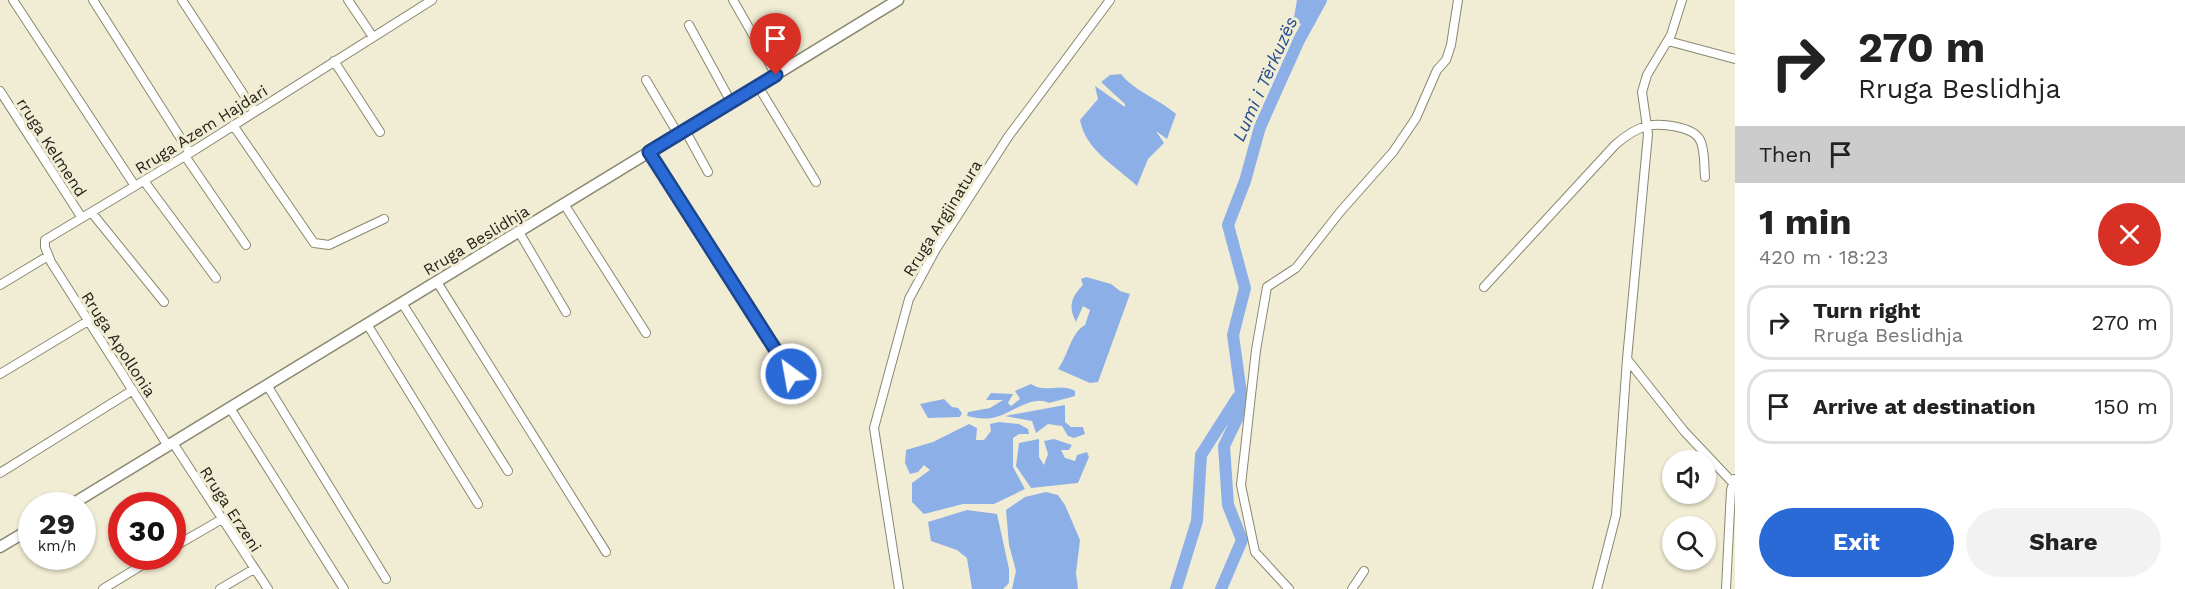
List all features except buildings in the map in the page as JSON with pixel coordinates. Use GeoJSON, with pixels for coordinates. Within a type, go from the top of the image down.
{"type":"FeatureCollection","features":[{"type":"Feature","properties":{"kind":"main road","name":"Rruga Beslidhja"},"geometry":{"type":"LineString","coordinates":[[92,492],[898,0]]}},
{"type":"Feature","properties":{"kind":"main road"},"geometry":{"type":"LineString","coordinates":[[0,547],[18,536]]}},
{"type":"Feature","properties":{"kind":"street"},"geometry":{"type":"LineString","coordinates":[[13,0],[135,186]]}},
{"type":"Feature","properties":{"kind":"street"},"geometry":{"type":"LineString","coordinates":[[93,0],[187,155],[246,245]]}},
{"type":"Feature","properties":{"kind":"street"},"geometry":{"type":"LineString","coordinates":[[182,0],[255,112]]}},
{"type":"Feature","properties":{"kind":"street"},"geometry":{"type":"LineString","coordinates":[[348,0],[373,37]]}},
{"type":"Feature","properties":{"kind":"street","name":"Rruga Azem Hajdari"},"geometry":{"type":"LineString","coordinates":[[48,256],[44,243],[48,237],[187,155],[432,0]]}},
{"type":"Feature","properties":{"kind":"street"},"geometry":{"type":"LineString","coordinates":[[733,0],[776,75]]}},
{"type":"Feature","properties":{"kind":"street","name":"Rruga Argjinatura"},"geometry":{"type":"LineString","coordinates":[[899,589],[874,428],[909,298],[936,249],[1008,137],[1110,0]]}},
{"type":"Feature","properties":{"kind":"street"},"geometry":{"type":"LineString","coordinates":[[1289,589],[1255,552],[1241,485],[1256,350],[1267,287],[1296,268],[1340,212],[1393,152],[1416,118],[1437,70],[1446,60],[1451,45],[1458,0]]}},
{"type":"Feature","properties":{"kind":"street"},"geometry":{"type":"LineString","coordinates":[[1597,589],[1616,515],[1647,126],[1642,97],[1643,82],[1668,41],[1682,0]]}},
{"type":"Feature","properties":{"kind":"street"},"geometry":{"type":"LineString","coordinates":[[689,25],[731,102]]}},
{"type":"Feature","properties":{"kind":"street"},"geometry":{"type":"LineString","coordinates":[[1668,41],[1735,59]]}},
{"type":"Feature","properties":{"kind":"street"},"geometry":{"type":"LineString","coordinates":[[334,61],[380,132]]}},
{"type":"Feature","properties":{"kind":"street"},"geometry":{"type":"LineString","coordinates":[[646,80],[708,171]]}},
{"type":"Feature","properties":{"kind":"street"},"geometry":{"type":"LineString","coordinates":[[758,86],[816,182]]}},
{"type":"Feature","properties":{"kind":"street","name":"rruga Kelmend"},"geometry":{"type":"LineString","coordinates":[[0,91],[82,218]]}},
{"type":"Feature","properties":{"kind":"street"},"geometry":{"type":"LineString","coordinates":[[233,126],[314,243],[329,245],[384,219]]}},
{"type":"Feature","properties":{"kind":"street"},"geometry":{"type":"LineString","coordinates":[[1484,287],[1614,145],[1647,126],[1683,129],[1698,136],[1702,144],[1705,177]]}},
{"type":"Feature","properties":{"kind":"street"},"geometry":{"type":"LineString","coordinates":[[649,152],[791,374]]}},
{"type":"Feature","properties":{"kind":"street"},"geometry":{"type":"LineString","coordinates":[[144,181],[216,278]]}},
{"type":"Feature","properties":{"kind":"street"},"geometry":{"type":"LineString","coordinates":[[564,204],[646,333]]}},
{"type":"Feature","properties":{"kind":"street"},"geometry":{"type":"LineString","coordinates":[[92,213],[164,302]]}},
{"type":"Feature","properties":{"kind":"street"},"geometry":{"type":"LineString","coordinates":[[519,232],[566,312]]}},
{"type":"Feature","properties":{"kind":"street"},"geometry":{"type":"LineString","coordinates":[[0,285],[48,256]]}},
{"type":"Feature","properties":{"kind":"street","name":"Rruga Apollonia"},"geometry":{"type":"LineString","coordinates":[[48,256],[133,390],[171,444]]}},
{"type":"Feature","properties":{"kind":"street"},"geometry":{"type":"LineString","coordinates":[[437,282],[606,552]]}},
{"type":"Feature","properties":{"kind":"street"},"geometry":{"type":"LineString","coordinates":[[402,303],[508,471]]}},
{"type":"Feature","properties":{"kind":"street"},"geometry":{"type":"LineString","coordinates":[[0,374],[88,321]]}},
{"type":"Feature","properties":{"kind":"street"},"geometry":{"type":"LineString","coordinates":[[367,324],[478,504]]}},
{"type":"Feature","properties":{"kind":"street"},"geometry":{"type":"LineString","coordinates":[[1627,359],[1684,431],[1734,480],[1731,559],[1726,589]]}},
{"type":"Feature","properties":{"kind":"street"},"geometry":{"type":"LineString","coordinates":[[267,385],[387,579]]}},
{"type":"Feature","properties":{"kind":"street"},"geometry":{"type":"LineString","coordinates":[[0,473],[133,390]]}},
{"type":"Feature","properties":{"kind":"street"},"geometry":{"type":"LineString","coordinates":[[230,408],[344,589]]}},
{"type":"Feature","properties":{"kind":"street","name":"Rruga Erzeni"},"geometry":{"type":"LineString","coordinates":[[171,444],[268,589]]}},
{"type":"Feature","properties":{"kind":"street"},"geometry":{"type":"LineString","coordinates":[[186,540],[222,519]]}},
{"type":"Feature","properties":{"kind":"street"},"geometry":{"type":"LineString","coordinates":[[220,589],[254,568]]}},
{"type":"Feature","properties":{"kind":"street"},"geometry":{"type":"LineString","coordinates":[[103,589],[135,570]]}},
{"type":"Feature","properties":{"kind":"street"},"geometry":{"type":"LineString","coordinates":[[1352,589],[1364,571]]}},
{"type":"Feature","properties":{"kind":"water"},"geometry":{"type":"Polygon","coordinates":[[[1297,0],[1326,0],[1314,25],[1293,23],[1297,0]]]}},
{"type":"Feature","properties":{"kind":"water"},"geometry":{"type":"Polygon","coordinates":[[[1121,74],[1126,80],[1176,114],[1167,139],[1156,131],[1164,143],[1148,159],[1137,186],[1088,141],[1080,120],[1098,99],[1095,86],[1125,107],[1125,104],[1101,82],[1110,75],[1121,74]]]}},
{"type":"Feature","properties":{"kind":"water"},"geometry":{"type":"Polygon","coordinates":[[[1086,277],[1111,284],[1120,291],[1130,294],[1098,382],[1090,383],[1058,369],[1076,334],[1085,325],[1090,310],[1083,306],[1076,322],[1072,312],[1072,302],[1083,285],[1081,279],[1086,277]]]}},
{"type":"Feature","properties":{"kind":"water"},"geometry":{"type":"Polygon","coordinates":[[[1031,384],[1042,388],[1069,389],[1075,391],[1075,396],[1049,403],[1036,401],[992,418],[967,416],[968,412],[990,408],[1003,400],[986,400],[991,393],[1013,394],[1008,403],[1011,406],[1020,399],[1015,391],[1031,384]]]}},
{"type":"Feature","properties":{"kind":"water"},"geometry":{"type":"Polygon","coordinates":[[[944,399],[952,407],[958,408],[962,413],[960,417],[928,418],[920,404],[944,399]]]}},
{"type":"Feature","properties":{"kind":"water"},"geometry":{"type":"Polygon","coordinates":[[[1065,405],[1065,422],[1071,427],[1083,427],[1085,434],[1074,438],[1068,436],[1062,426],[1048,424],[1036,433],[1032,421],[1005,416],[1065,405]]]}},
{"type":"Feature","properties":{"kind":"water"},"geometry":{"type":"Polygon","coordinates":[[[999,422],[1019,424],[1028,429],[1029,434],[1019,434],[1013,438],[1013,467],[1025,489],[994,504],[963,504],[924,514],[912,502],[912,483],[930,470],[924,465],[918,472],[910,474],[905,463],[906,450],[933,442],[969,424],[977,428],[976,440],[984,440],[991,431],[990,424],[999,422]]]}},
{"type":"Feature","properties":{"kind":"water"},"geometry":{"type":"Polygon","coordinates":[[[1039,439],[1039,457],[1044,465],[1048,454],[1044,441],[1054,439],[1072,445],[1069,450],[1061,450],[1065,458],[1075,461],[1077,455],[1087,452],[1089,457],[1078,483],[1031,488],[1016,466],[1019,443],[1039,439]]]}},
{"type":"Feature","properties":{"kind":"water"},"geometry":{"type":"Polygon","coordinates":[[[1046,492],[1058,495],[1065,505],[1080,540],[1076,573],[1078,589],[1012,589],[1016,571],[1009,545],[1006,510],[1025,497],[1046,492]]]}},
{"type":"Feature","properties":{"kind":"water"},"geometry":{"type":"Polygon","coordinates":[[[967,510],[997,514],[1009,569],[1009,583],[1003,589],[972,589],[967,558],[957,550],[931,541],[928,522],[967,510]]]}},
{"type":"Feature","properties":{"kind":"waterway","name":"Lumi i Tërkuzës"},"geometry":{"type":"LineString","coordinates":[[1221,589],[1242,540],[1228,505],[1224,446],[1237,419],[1240,406],[1241,393],[1233,335],[1245,288],[1228,225],[1245,181],[1260,127],[1299,40],[1321,0]]}},
{"type":"Feature","properties":{"kind":"waterway"},"geometry":{"type":"LineString","coordinates":[[1176,589],[1197,521],[1201,455],[1238,397]]}},
{"type":"Feature","properties":{"kind":"route"},"geometry":{"type":"LineString","coordinates":[[776,75],[649,152],[791,374]]}}]}
